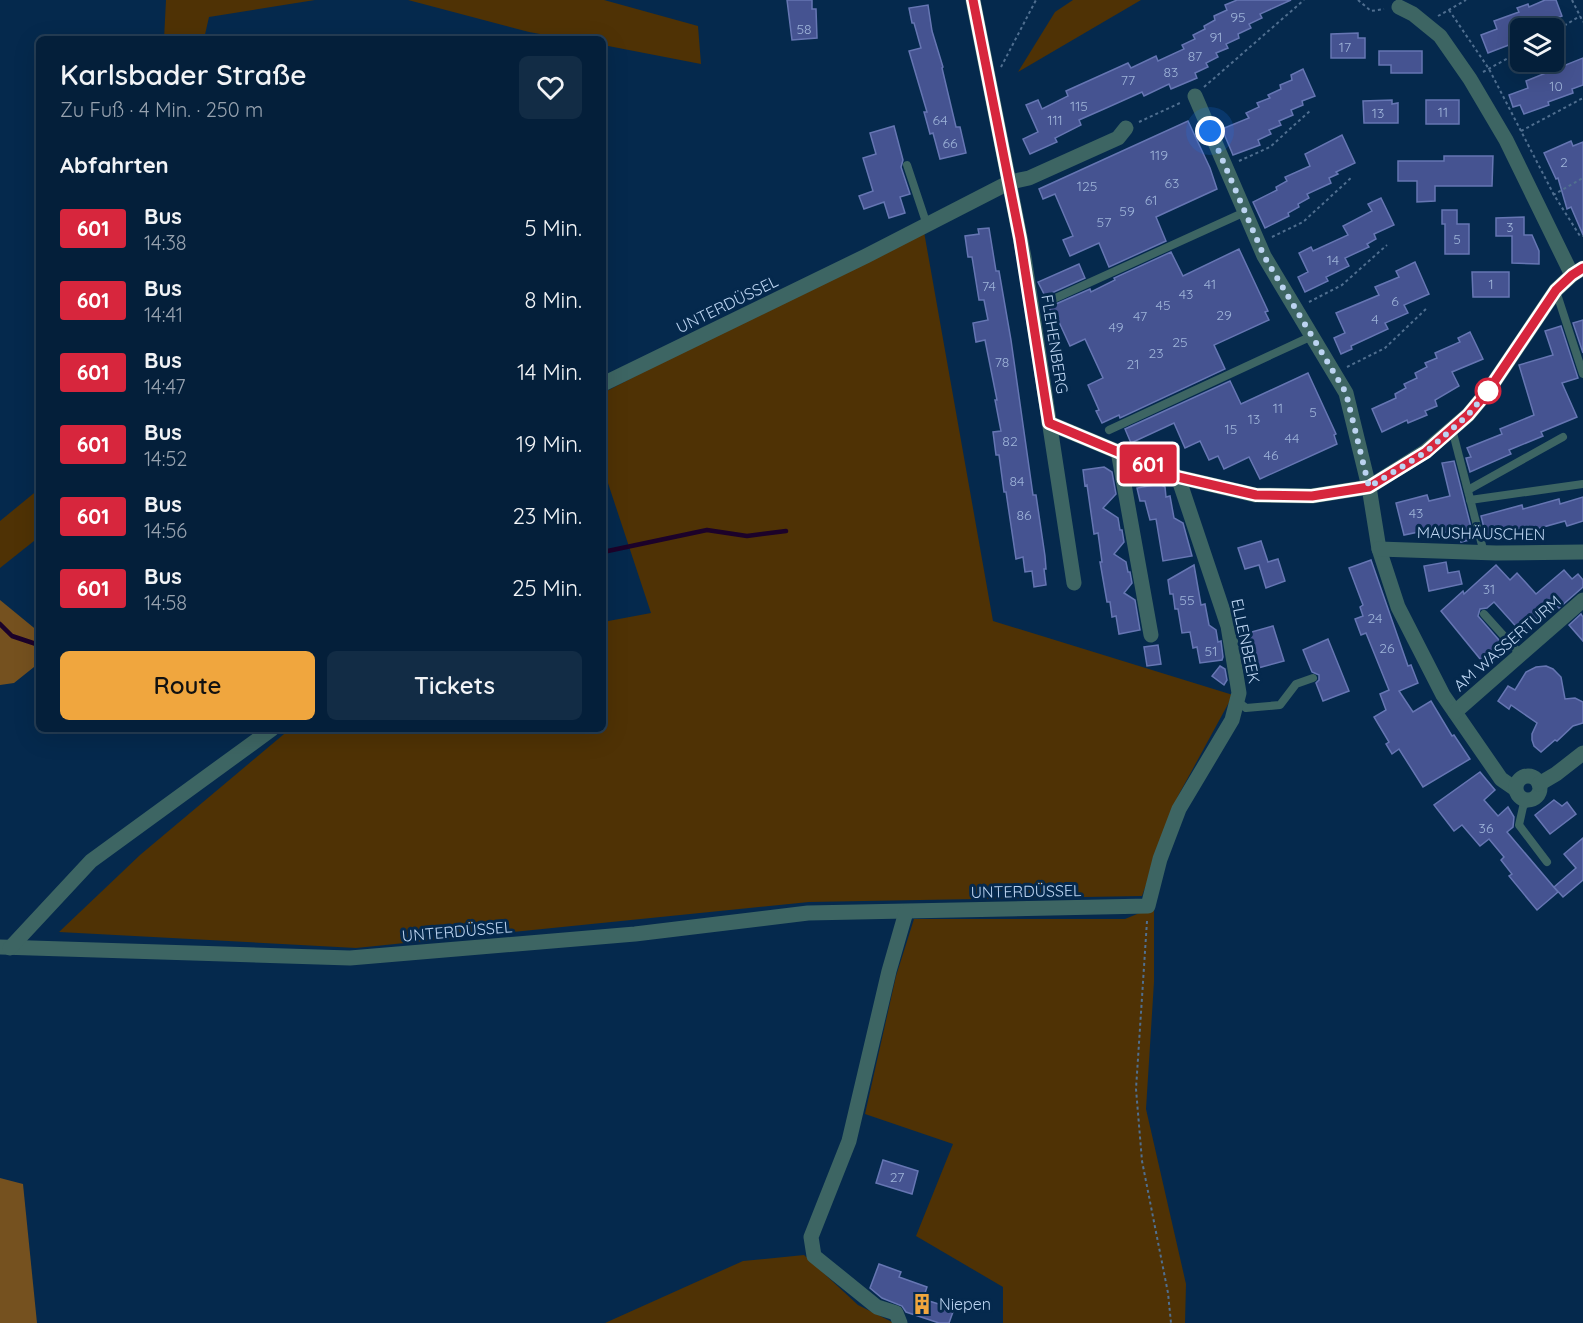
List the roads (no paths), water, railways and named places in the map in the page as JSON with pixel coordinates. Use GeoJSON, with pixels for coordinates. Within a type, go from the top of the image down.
{"type":"FeatureCollection","features":[{"type":"Feature","properties":{"kind":"street","name":"FLEHENBERG"},"geometry":{"type":"LineString","coordinates":[[973,0],[1010,182],[1074,583]]}},
{"type":"Feature","properties":{"kind":"street"},"geometry":{"type":"LineString","coordinates":[[1049,423],[1178,477],[1256,495],[1312,496],[1369,487],[1426,452],[1468,415],[1488,391],[1556,290],[1577,272],[1537,204],[1506,140],[1470,79],[1440,36],[1425,23],[1399,7]]}},
{"type":"Feature","properties":{"kind":"street","name":"AM WASSERTURM"},"geometry":{"type":"LineString","coordinates":[[1195,96],[1258,244],[1346,393],[1369,487],[1379,549],[1398,608],[1443,695],[1501,779],[1514,788]]}},
{"type":"Feature","properties":{"kind":"street"},"geometry":{"type":"LineString","coordinates":[[927,225],[1010,182],[1029,178],[1118,138],[1126,128]]}},
{"type":"Feature","properties":{"kind":"street","name":"UNTERDÜSSEL"},"geometry":{"type":"LineString","coordinates":[[606,383],[927,225]]}},
{"type":"Feature","properties":{"kind":"street"},"geometry":{"type":"LineString","coordinates":[[1118,451],[1151,635]]}},
{"type":"Feature","properties":{"kind":"street","name":"ELLENBEEK"},"geometry":{"type":"LineString","coordinates":[[1148,906],[1160,859],[1179,809],[1232,720],[1239,693],[1228,626],[1178,477]]}},
{"type":"Feature","properties":{"kind":"street","name":"MAUSHÄUSCHEN"},"geometry":{"type":"LineString","coordinates":[[1379,549],[1484,553],[1583,552]]}},
{"type":"Feature","properties":{"kind":"street","name":"AM WASSERTURM"},"geometry":{"type":"LineString","coordinates":[[1455,712],[1583,600]]}},
{"type":"Feature","properties":{"kind":"street","name":"UNTERDÜSSEL"},"geometry":{"type":"LineString","coordinates":[[5,948],[91,861],[268,732]]}},
{"type":"Feature","properties":{"kind":"street"},"geometry":{"type":"LineString","coordinates":[[1539,784],[1583,753]]}},
{"type":"Feature","properties":{"kind":"street"},"geometry":{"type":"LineString","coordinates":[[1528,775],[1537,779],[1539,784],[1541,788],[1537,798],[1527,801],[1518,797],[1514,788],[1518,779],[1528,775]]}},
{"type":"Feature","properties":{"kind":"street","name":"UNTERDÜSSEL"},"geometry":{"type":"LineString","coordinates":[[5,948],[350,958],[635,934],[808,913],[1148,906]]}},
{"type":"Feature","properties":{"kind":"street"},"geometry":{"type":"LineString","coordinates":[[900,1323],[896,1314],[878,1307],[814,1256],[811,1237],[849,1141],[889,971],[906,912]]}},
{"type":"Feature","properties":{"kind":"lane"},"geometry":{"type":"LineString","coordinates":[[908,165],[927,225]]}},
{"type":"Feature","properties":{"kind":"lane"},"geometry":{"type":"LineString","coordinates":[[1049,301],[1245,212]]}},
{"type":"Feature","properties":{"kind":"lane"},"geometry":{"type":"LineString","coordinates":[[1556,290],[1583,374]]}},
{"type":"Feature","properties":{"kind":"lane"},"geometry":{"type":"LineString","coordinates":[[1109,430],[1312,336]]}},
{"type":"Feature","properties":{"kind":"lane"},"geometry":{"type":"LineString","coordinates":[[1452,429],[1484,553]]}},
{"type":"Feature","properties":{"kind":"lane"},"geometry":{"type":"LineString","coordinates":[[1469,495],[1563,437]]}},
{"type":"Feature","properties":{"kind":"lane"},"geometry":{"type":"LineString","coordinates":[[1469,495],[1583,484]]}},
{"type":"Feature","properties":{"kind":"lane"},"geometry":{"type":"LineString","coordinates":[[1484,614],[1521,655]]}},
{"type":"Feature","properties":{"kind":"lane"},"geometry":{"type":"LineString","coordinates":[[1237,701],[1246,708],[1280,705],[1296,684],[1313,678]]}},
{"type":"Feature","properties":{"kind":"lane"},"geometry":{"type":"LineString","coordinates":[[1527,801],[1523,807],[1519,825],[1547,861]]}},
{"type":"Feature","properties":{"kind":"waterway"},"geometry":{"type":"LineString","coordinates":[[606,551],[707,530],[747,536],[786,531]]}},
{"type":"Feature","properties":{"kind":"waterway"},"geometry":{"type":"LineString","coordinates":[[0,624],[12,636],[36,644]]}},
{"type":"Feature","properties":{"kind":"place","name":"Niepen"},"geometry":{"type":"Point","coordinates":[922,1304]}}]}
